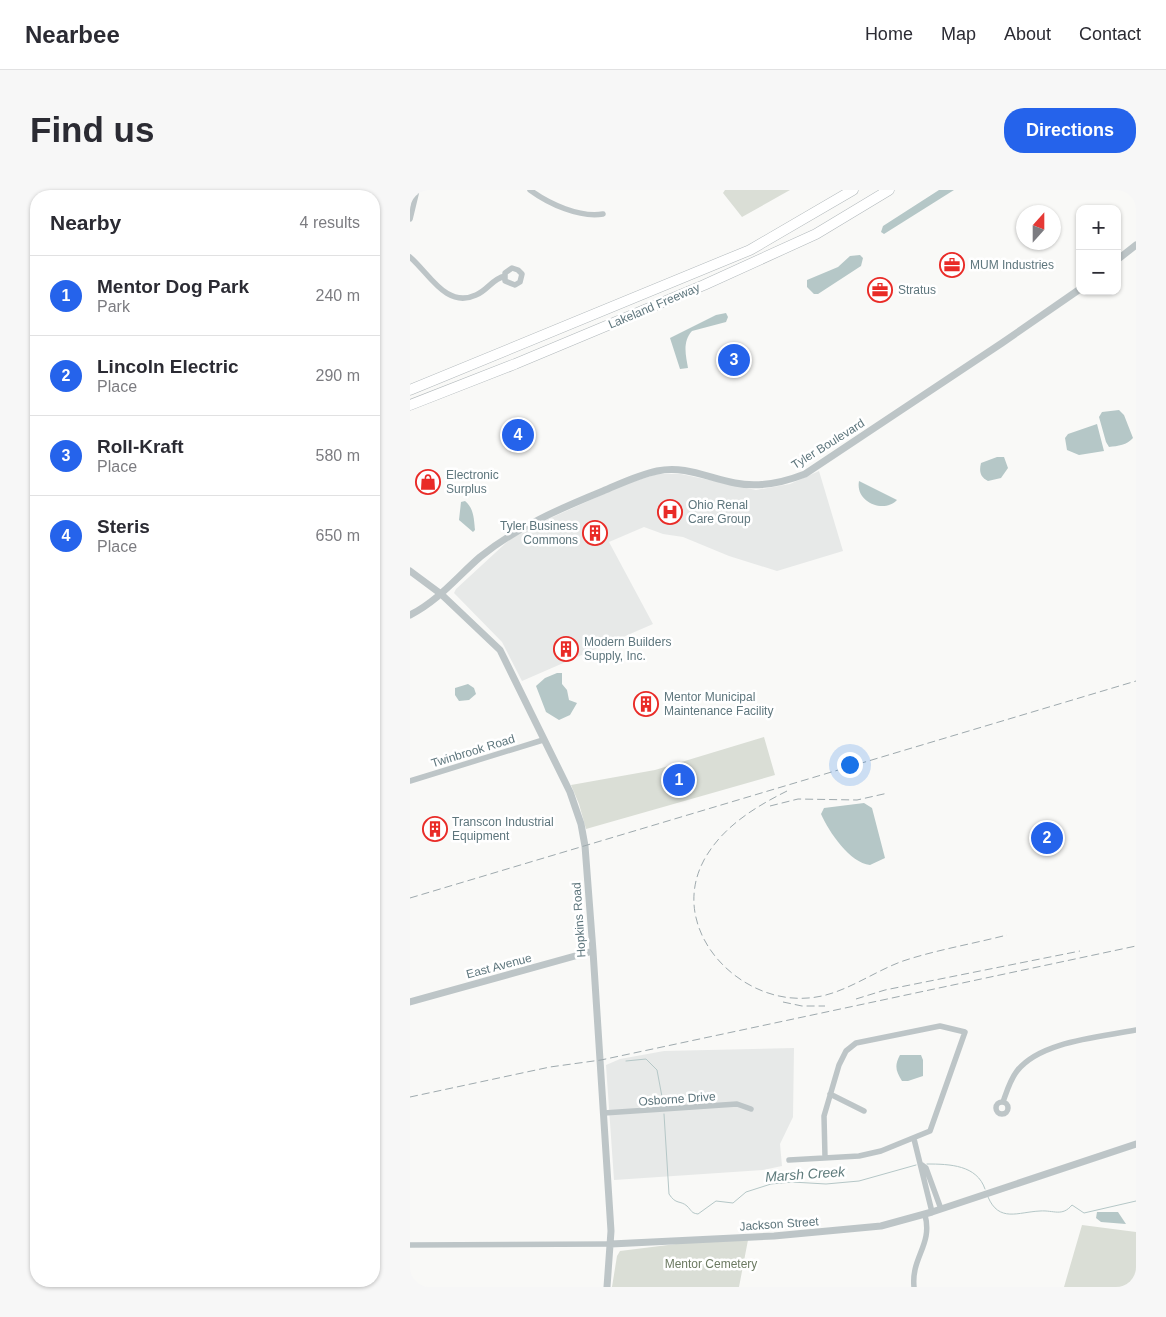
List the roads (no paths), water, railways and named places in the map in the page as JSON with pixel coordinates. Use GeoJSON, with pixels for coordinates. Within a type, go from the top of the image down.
{"type":"FeatureCollection","features":[{"type":"Feature","properties":{"kind":"highway","name":"Lakeland Freeway"},"geometry":{"type":"LineString","coordinates":[[410,390],[750,250],[853,190]]}},
{"type":"Feature","properties":{"kind":"highway","name":"Lakeland Freeway"},"geometry":{"type":"LineString","coordinates":[[410,405],[515,364],[704,285],[816,234],[889,190]]}},
{"type":"Feature","properties":{"kind":"street"},"geometry":{"type":"LineString","coordinates":[[410,219],[418,190]]}},
{"type":"Feature","properties":{"kind":"street"},"geometry":{"type":"LineString","coordinates":[[530,190],[541,198],[590,216],[603,214]]}},
{"type":"Feature","properties":{"kind":"street"},"geometry":{"type":"LineString","coordinates":[[1121,257],[1136,245]]}},
{"type":"Feature","properties":{"kind":"street"},"geometry":{"type":"LineString","coordinates":[[410,257],[439,288],[452,296],[462,298],[476,296],[494,280],[505,276]]}},
{"type":"Feature","properties":{"kind":"street","name":"Tyler Boulevard"},"geometry":{"type":"LineString","coordinates":[[410,615],[441,594],[477,560],[511,534],[542,517],[637,477],[658,470],[680,469],[703,473],[734,483],[757,485],[775,484],[805,474],[1076,292]]}},
{"type":"Feature","properties":{"kind":"street","name":"Hopkins Road"},"geometry":{"type":"LineString","coordinates":[[410,570],[441,594],[500,650],[570,792],[580,824],[585,846],[604,1113],[611,1244],[607,1287]]}},
{"type":"Feature","properties":{"kind":"street","name":"Twinbrook Road"},"geometry":{"type":"LineString","coordinates":[[410,781],[543,740]]}},
{"type":"Feature","properties":{"kind":"street","name":"East Avenue"},"geometry":{"type":"LineString","coordinates":[[410,1002],[593,951]]}},
{"type":"Feature","properties":{"kind":"street"},"geometry":{"type":"LineString","coordinates":[[789,1160],[859,1156],[930,1131],[965,1032],[940,1026],[856,1043],[846,1051],[824,1116],[825,1157]]}},
{"type":"Feature","properties":{"kind":"street"},"geometry":{"type":"LineString","coordinates":[[1003,1102],[1015,1073],[1031,1057],[1057,1047],[1136,1030]]}},
{"type":"Feature","properties":{"kind":"street"},"geometry":{"type":"LineString","coordinates":[[830,1094],[864,1111]]}},
{"type":"Feature","properties":{"kind":"street","name":"Osborne Drive"},"geometry":{"type":"LineString","coordinates":[[604,1113],[737,1104],[751,1109]]}},
{"type":"Feature","properties":{"kind":"street"},"geometry":{"type":"LineString","coordinates":[[914,1138],[922,1165],[929,1213],[928,1231],[916,1267],[914,1287]]}},
{"type":"Feature","properties":{"kind":"street","name":"Jackson Street"},"geometry":{"type":"LineString","coordinates":[[410,1244],[611,1244],[852,1230],[881,1226],[929,1213],[1136,1144]]}},
{"type":"Feature","properties":{"kind":"street"},"geometry":{"type":"LineString","coordinates":[[922,1165],[926,1168],[941,1209]]}},
{"type":"Feature","properties":{"kind":"waterway","name":"Marsh Creek"},"geometry":{"type":"LineString","coordinates":[[626,1061],[646,1059],[657,1070],[663,1102]]}},
{"type":"Feature","properties":{"kind":"waterway","name":"Marsh Creek"},"geometry":{"type":"LineString","coordinates":[[664,1114],[669,1194],[674,1200],[685,1204],[696,1214],[716,1201],[733,1203],[746,1192],[771,1184],[792,1182],[826,1184],[859,1181],[916,1165]]}},
{"type":"Feature","properties":{"kind":"waterway","name":"Marsh Creek"},"geometry":{"type":"LineString","coordinates":[[927,1164],[953,1166],[969,1171],[976,1175],[985,1189]]}},
{"type":"Feature","properties":{"kind":"waterway","name":"Marsh Creek"},"geometry":{"type":"LineString","coordinates":[[988,1197],[992,1205],[998,1210],[1010,1214],[1040,1211],[1061,1212],[1072,1205],[1084,1213],[1136,1201]]}},
{"type":"Feature","properties":{"kind":"railway"},"geometry":{"type":"LineString","coordinates":[[410,898],[1136,681]]}},
{"type":"Feature","properties":{"kind":"railway"},"geometry":{"type":"LineString","coordinates":[[787,791],[751,811],[720,838],[704,860],[695,886],[695,912],[702,936],[716,957],[735,975],[757,989],[782,997],[808,998],[833,993],[903,961],[1007,935]]}},
{"type":"Feature","properties":{"kind":"railway"},"geometry":{"type":"LineString","coordinates":[[770,806],[798,799],[857,800],[888,793]]}},
{"type":"Feature","properties":{"kind":"railway"},"geometry":{"type":"LineString","coordinates":[[410,1097],[550,1067],[601,1060],[1136,946]]}},
{"type":"Feature","properties":{"kind":"railway"},"geometry":{"type":"LineString","coordinates":[[856,999],[885,990],[1080,951]]}},
{"type":"Feature","properties":{"kind":"railway"},"geometry":{"type":"LineString","coordinates":[[783,1002],[802,1006],[825,1006]]}},
{"type":"Feature","properties":{"kind":"place","name":"MUM Industries"},"geometry":{"type":"Point","coordinates":[952,265]}},
{"type":"Feature","properties":{"kind":"place","name":"Stratus"},"geometry":{"type":"Point","coordinates":[880,290]}},
{"type":"Feature","properties":{"kind":"place","name":"Roll-Kraft"},"geometry":{"type":"Point","coordinates":[734,360]}},
{"type":"Feature","properties":{"kind":"place","name":"Steris"},"geometry":{"type":"Point","coordinates":[518,435]}},
{"type":"Feature","properties":{"kind":"place","name":"Electronic Surplus"},"geometry":{"type":"Point","coordinates":[428,482]}},
{"type":"Feature","properties":{"kind":"place","name":"Ohio Renal Care Group"},"geometry":{"type":"Point","coordinates":[670,512]}},
{"type":"Feature","properties":{"kind":"place","name":"Tyler Business Commons"},"geometry":{"type":"Point","coordinates":[595,533]}},
{"type":"Feature","properties":{"kind":"place","name":"Modern Builders Supply, Inc."},"geometry":{"type":"Point","coordinates":[566,649]}},
{"type":"Feature","properties":{"kind":"place","name":"Mentor Municipal Maintenance Facility"},"geometry":{"type":"Point","coordinates":[646,704]}},
{"type":"Feature","properties":{"kind":"place","name":"Mentor Dog Park"},"geometry":{"type":"Point","coordinates":[679,780]}},
{"type":"Feature","properties":{"kind":"place","name":"Transcon Industrial Equipment"},"geometry":{"type":"Point","coordinates":[435,829]}},
{"type":"Feature","properties":{"kind":"place","name":"Lincoln Electric"},"geometry":{"type":"Point","coordinates":[1047,838]}},
{"type":"Feature","properties":{"kind":"park label","name":"Mentor Cemetery"},"geometry":{"type":"Point","coordinates":[711,1264]}}]}
